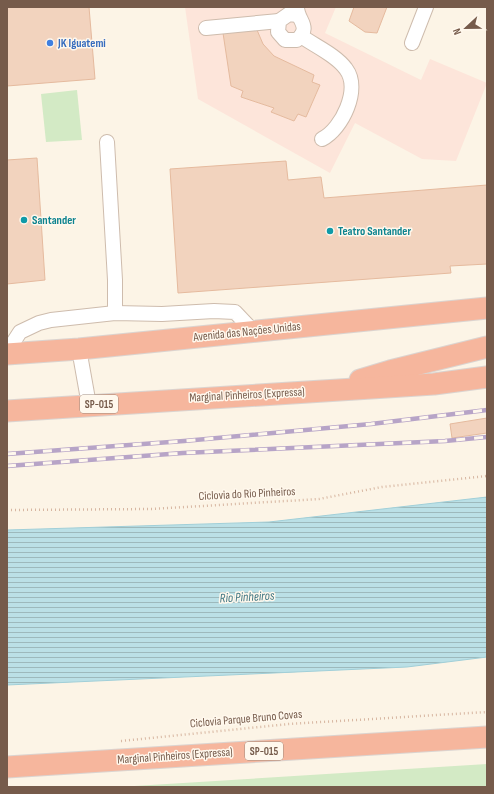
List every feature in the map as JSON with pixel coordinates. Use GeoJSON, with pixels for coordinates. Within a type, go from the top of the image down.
{"type":"FeatureCollection","features":[{"type":"Feature","properties":{"kind":"highway","name":"Avenida das Nações Unidas"},"geometry":{"type":"LineString","coordinates":[[7,353],[79,349],[487,308]]}},
{"type":"Feature","properties":{"kind":"highway"},"geometry":{"type":"LineString","coordinates":[[330,390],[390,371],[487,347]]}},
{"type":"Feature","properties":{"kind":"highway","name":"Marginal Pinheiros (Expressa)"},"geometry":{"type":"LineString","coordinates":[[7,411],[434,384],[487,377]]}},
{"type":"Feature","properties":{"kind":"highway","name":"Marginal Pinheiros (Expressa)"},"geometry":{"type":"LineString","coordinates":[[7,767],[487,737]]}},
{"type":"Feature","properties":{"kind":"street"},"geometry":{"type":"LineString","coordinates":[[412,43],[426,7]]}},
{"type":"Feature","properties":{"kind":"street"},"geometry":{"type":"LineString","coordinates":[[297,11],[304,25],[304,31],[301,36],[291,41],[280,37],[277,26],[279,21],[285,16],[297,11]]}},
{"type":"Feature","properties":{"kind":"street"},"geometry":{"type":"LineString","coordinates":[[206,28],[279,21]]}},
{"type":"Feature","properties":{"kind":"street"},"geometry":{"type":"LineString","coordinates":[[301,36],[332,56],[346,69],[350,76],[351,86],[348,109],[335,129],[322,139]]}},
{"type":"Feature","properties":{"kind":"street"},"geometry":{"type":"LineString","coordinates":[[107,142],[115,280],[114,313]]}},
{"type":"Feature","properties":{"kind":"street"},"geometry":{"type":"LineString","coordinates":[[7,353],[20,332],[39,323],[51,320],[114,313],[162,314],[214,311],[235,312],[253,331]]}},
{"type":"Feature","properties":{"kind":"street"},"geometry":{"type":"LineString","coordinates":[[79,349],[89,405]]}},
{"type":"Feature","properties":{"kind":"path","name":"Ciclovia do Rio Pinheiros"},"geometry":{"type":"LineString","coordinates":[[7,510],[152,509],[311,500],[397,485],[487,476]]}},
{"type":"Feature","properties":{"kind":"path","name":"Ciclovia Parque Bruno Covas"},"geometry":{"type":"LineString","coordinates":[[117,741],[289,724],[487,712]]}},
{"type":"Feature","properties":{"kind":"shaded area"},"geometry":{"type":"Polygon","coordinates":[[[185,7],[336,7],[325,33],[421,80],[430,59],[487,83],[456,161],[422,159],[355,123],[330,173],[198,99],[185,7]],[[257,30],[224,33],[231,86],[243,91],[241,97],[274,108],[271,112],[294,121],[298,114],[306,117],[320,86],[312,82],[314,75],[274,56],[263,44],[257,30]]]}},
{"type":"Feature","properties":{"kind":"green space"},"geometry":{"type":"Polygon","coordinates":[[[77,90],[82,140],[46,142],[41,94],[77,90]]]}},
{"type":"Feature","properties":{"kind":"green space"},"geometry":{"type":"Polygon","coordinates":[[[487,764],[487,787],[118,787],[487,764]]]}},
{"type":"Feature","properties":{"kind":"water","name":"Rio Pinheiros"},"geometry":{"type":"Polygon","coordinates":[[[487,497],[487,657],[407,667],[7,685],[7,530],[269,522],[487,497]]]}},
{"type":"Feature","properties":{"kind":"building","name":"JK Iguatemi"},"geometry":{"type":"Polygon","coordinates":[[[7,7],[89,7],[95,79],[7,86],[7,7]]]}},
{"type":"Feature","properties":{"kind":"building"},"geometry":{"type":"Polygon","coordinates":[[[354,7],[387,7],[377,33],[365,32],[349,21],[354,7]]]}},
{"type":"Feature","properties":{"kind":"building"},"geometry":{"type":"Polygon","coordinates":[[[257,30],[263,44],[274,56],[314,75],[312,82],[320,85],[306,117],[298,114],[294,121],[271,112],[274,108],[241,97],[243,91],[231,86],[223,33],[257,30]]]}},
{"type":"Feature","properties":{"kind":"building","name":"Santander"},"geometry":{"type":"Polygon","coordinates":[[[37,158],[45,280],[7,284],[7,160],[37,158]]]}},
{"type":"Feature","properties":{"kind":"building","name":"Teatro Santander"},"geometry":{"type":"Polygon","coordinates":[[[286,161],[288,180],[321,177],[324,198],[487,185],[487,264],[450,266],[451,273],[178,293],[170,169],[286,161]]]}},
{"type":"Feature","properties":{"kind":"building"},"geometry":{"type":"Polygon","coordinates":[[[487,418],[487,433],[452,438],[450,424],[487,418]]]}},
{"type":"Feature","properties":{"kind":"railway"},"geometry":{"type":"LineString","coordinates":[[7,454],[184,441],[371,424],[487,410]]}},
{"type":"Feature","properties":{"kind":"railway"},"geometry":{"type":"LineString","coordinates":[[7,466],[183,453],[445,441],[487,437]]}},
{"type":"Feature","properties":{"kind":"place","name":"JK Iguatemi"},"geometry":{"type":"Point","coordinates":[50,43]}},
{"type":"Feature","properties":{"kind":"place","name":"Santander"},"geometry":{"type":"Point","coordinates":[24,220]}},
{"type":"Feature","properties":{"kind":"place","name":"Teatro Santander"},"geometry":{"type":"Point","coordinates":[330,231]}}]}
